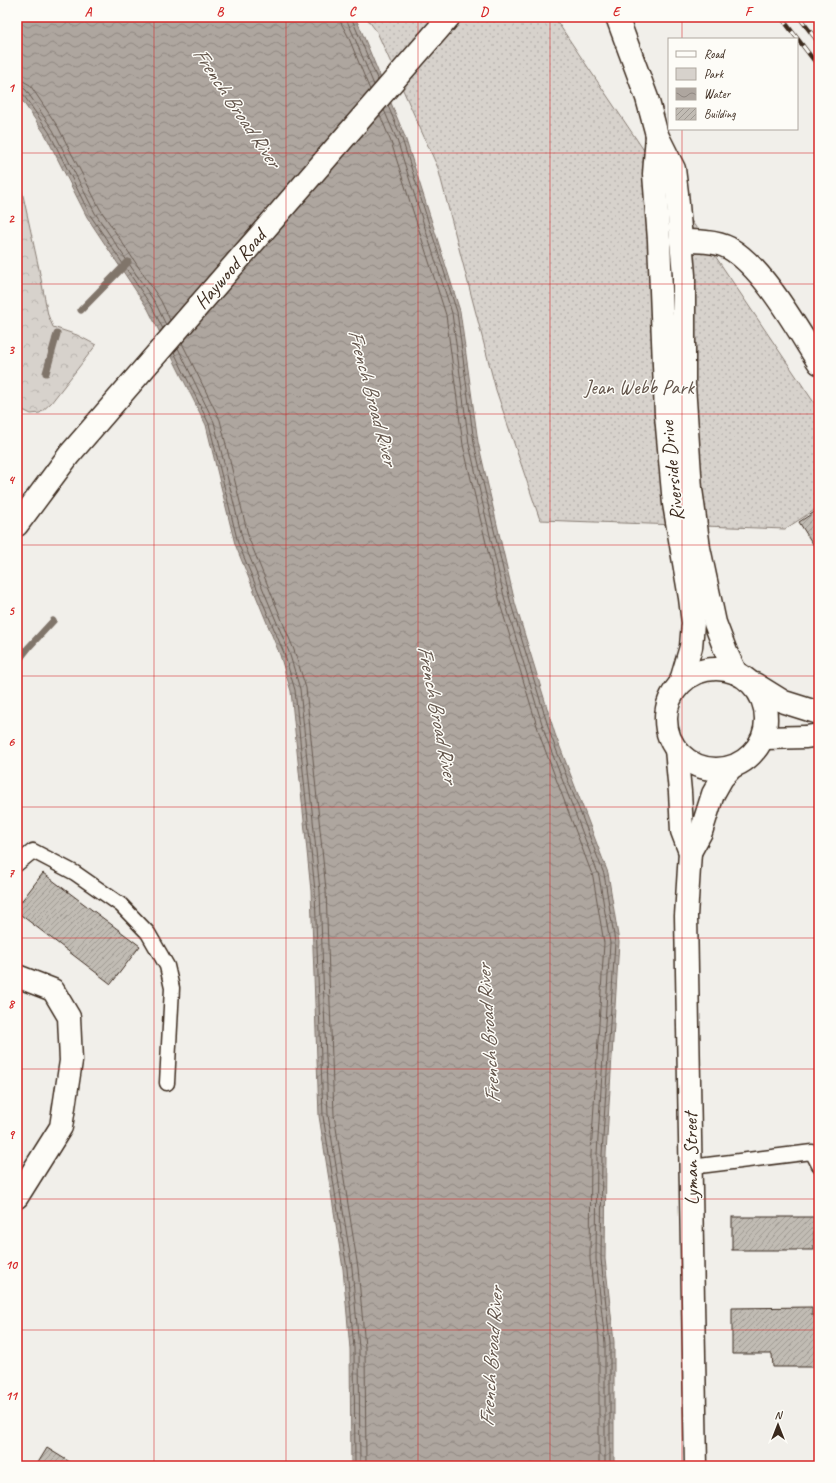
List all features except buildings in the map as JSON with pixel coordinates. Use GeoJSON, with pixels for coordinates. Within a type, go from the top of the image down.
{"type":"FeatureCollection","features":[{"type":"Feature","properties":{"kind":"main road","name":"Haywood Road"},"geometry":{"type":"LineString","coordinates":[[17,525],[69,455],[449,17]]}},
{"type":"Feature","properties":{"kind":"main road","name":"Riverside Drive"},"geometry":{"type":"LineString","coordinates":[[617,17],[647,98],[657,135],[674,169],[684,275],[684,385],[691,489],[699,548],[715,623],[726,652],[743,677]]}},
{"type":"Feature","properties":{"kind":"main road","name":"Riverside Drive"},"geometry":{"type":"LineString","coordinates":[[657,135],[654,174],[666,415],[674,504],[693,623],[691,647],[680,684]]}},
{"type":"Feature","properties":{"kind":"main road"},"geometry":{"type":"LineString","coordinates":[[681,241],[705,242],[729,248],[749,263],[770,287],[819,363]]}},
{"type":"Feature","properties":{"kind":"main road"},"geometry":{"type":"LineString","coordinates":[[743,677],[760,693],[766,707],[767,723],[764,738],[744,762],[732,767],[714,770],[698,766],[686,760],[676,749],[669,737],[666,723],[667,709],[672,695],[680,684],[692,675],[705,670],[721,669],[743,677],[784,702],[819,713]]}},
{"type":"Feature","properties":{"kind":"main road"},"geometry":{"type":"LineString","coordinates":[[764,738],[806,737],[819,735]]}},
{"type":"Feature","properties":{"kind":"main road","name":"Lyman Street"},"geometry":{"type":"LineString","coordinates":[[676,749],[682,831],[690,852],[686,916],[696,1466]]}},
{"type":"Feature","properties":{"kind":"main road","name":"Lyman Street"},"geometry":{"type":"LineString","coordinates":[[690,852],[701,832],[713,794],[722,778],[732,767]]}},
{"type":"Feature","properties":{"kind":"main road"},"geometry":{"type":"LineString","coordinates":[[17,976],[53,990],[68,1017],[71,1061],[61,1127],[17,1197]]}},
{"type":"Feature","properties":{"kind":"lane"},"geometry":{"type":"LineString","coordinates":[[17,864],[33,851],[75,873],[121,905],[148,933],[167,966],[172,988],[167,1083]]}},
{"type":"Feature","properties":{"kind":"lane"},"geometry":{"type":"LineString","coordinates":[[691,1167],[815,1152],[819,1165]]}},
{"type":"Feature","properties":{"kind":"green space","name":"Jean Webb Park"},"geometry":{"type":"Polygon","coordinates":[[[366,17],[554,17],[819,410],[819,507],[785,529],[540,520],[496,390],[438,168],[377,32],[366,17]]]}},
{"type":"Feature","properties":{"kind":"green space"},"geometry":{"type":"Polygon","coordinates":[[[17,168],[48,315],[53,327],[77,335],[96,345],[51,403],[40,413],[31,414],[17,407],[17,168]]]}},
{"type":"Feature","properties":{"kind":"water","name":"French Broad River"},"geometry":{"type":"Polygon","coordinates":[[[17,17],[355,17],[361,30],[405,137],[460,311],[478,442],[515,603],[555,734],[608,873],[619,942],[606,1154],[605,1259],[614,1342],[614,1466],[351,1466],[350,1349],[343,1269],[319,1116],[311,891],[291,691],[280,655],[235,544],[206,425],[148,309],[87,217],[45,134],[17,93],[17,17]]]}},
{"type":"Feature","properties":{"kind":"waterway"},"geometry":{"type":"LineString","coordinates":[[81,310],[128,262]]}},
{"type":"Feature","properties":{"kind":"waterway"},"geometry":{"type":"LineString","coordinates":[[46,373],[57,334]]}},
{"type":"Feature","properties":{"kind":"waterway"},"geometry":{"type":"LineString","coordinates":[[17,662],[53,621]]}},
{"type":"Feature","properties":{"kind":"railway"},"geometry":{"type":"LineString","coordinates":[[781,17],[797,38]]}},
{"type":"Feature","properties":{"kind":"railway"},"geometry":{"type":"LineString","coordinates":[[799,17],[819,43]]}},
{"type":"Feature","properties":{"kind":"railway"},"geometry":{"type":"LineString","coordinates":[[798,39],[819,67]]}}]}
